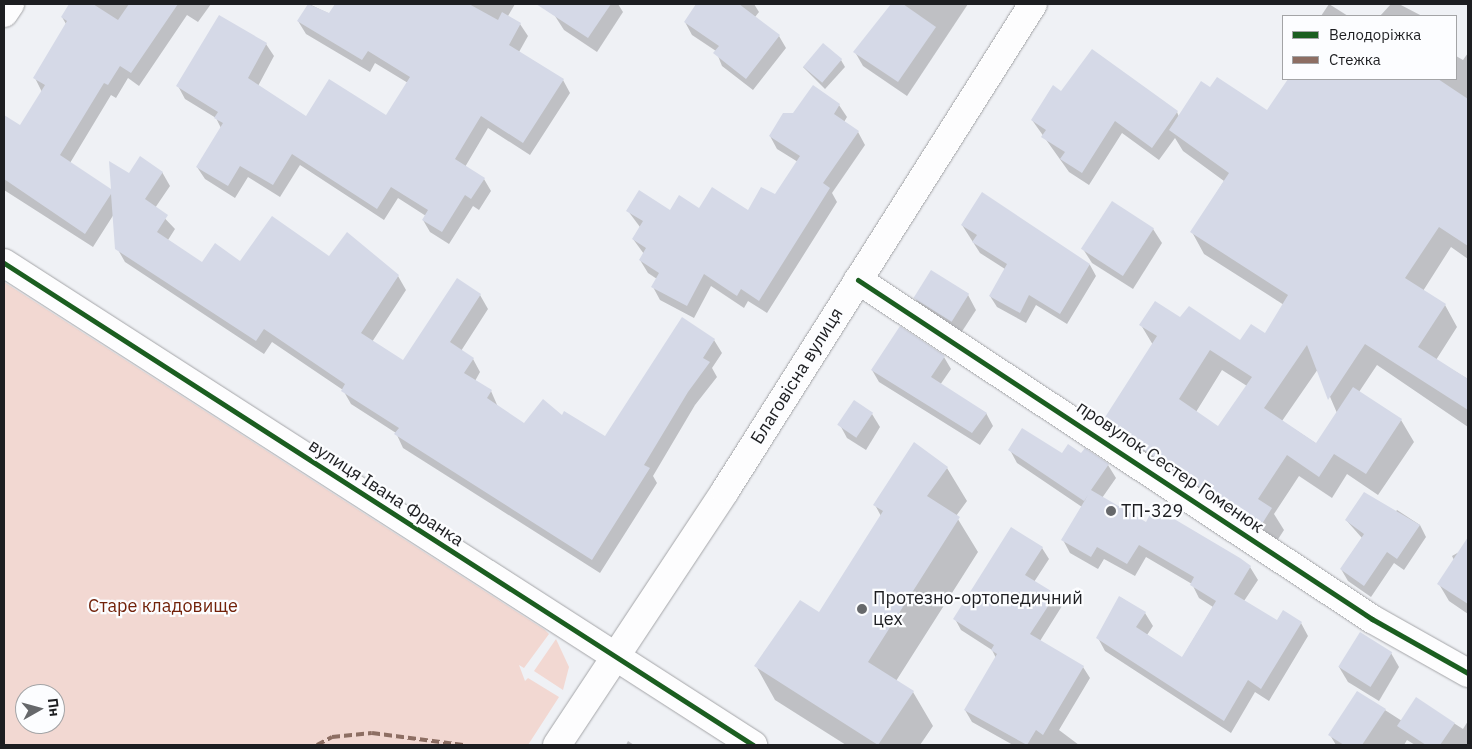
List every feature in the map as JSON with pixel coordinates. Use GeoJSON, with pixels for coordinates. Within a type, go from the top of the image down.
{"type":"FeatureCollection","features":[{"type":"Feature","properties":{"kind":"street"},"geometry":{"type":"LineString","coordinates":[[4,13],[10,4]]}},
{"type":"Feature","properties":{"kind":"street","name":"Благовісна вулиця"},"geometry":{"type":"LineString","coordinates":[[556,745],[858,280],[1033,4]]}},
{"type":"Feature","properties":{"kind":"street","name":"вулиця Івана Франка"},"geometry":{"type":"LineString","coordinates":[[4,264],[753,745]]}},
{"type":"Feature","properties":{"kind":"street","name":"провулок Сестер Гоменюк"},"geometry":{"type":"LineString","coordinates":[[858,280],[1372,619],[1468,673]]}},
{"type":"Feature","properties":{"kind":"green space","name":"Старе кладовище"},"geometry":{"type":"Polygon","coordinates":[[[4,282],[545,630],[549,634],[524,668],[519,665],[525,681],[528,678],[559,697],[528,745],[4,745],[4,282]]]}},
{"type":"Feature","properties":{"kind":"green space"},"geometry":{"type":"Polygon","coordinates":[[[556,639],[569,667],[563,690],[534,671],[556,639]]]}},
{"type":"Feature","properties":{"kind":"building"},"geometry":{"type":"Polygon","coordinates":[[[69,4],[93,4],[118,20],[129,4],[178,4],[131,73],[120,66],[108,85],[104,83],[60,155],[111,189],[109,161],[129,173],[140,156],[163,172],[145,199],[168,215],[157,232],[202,262],[215,243],[240,261],[272,216],[329,256],[347,232],[399,275],[361,333],[403,360],[457,278],[481,294],[450,342],[474,358],[464,373],[492,390],[487,398],[524,423],[543,399],[562,415],[564,411],[605,436],[682,317],[715,339],[703,358],[710,362],[688,392],[644,465],[650,468],[592,560],[394,434],[399,428],[341,391],[345,384],[264,329],[256,341],[115,249],[111,194],[85,234],[4,179],[4,115],[20,125],[45,85],[33,78],[67,21],[61,17],[69,4]]]}},
{"type":"Feature","properties":{"kind":"building"},"geometry":{"type":"Polygon","coordinates":[[[308,4],[329,13],[335,4],[469,4],[498,20],[502,12],[521,23],[509,45],[564,79],[523,143],[481,116],[455,159],[485,178],[471,199],[465,195],[442,232],[422,220],[428,210],[391,187],[377,209],[292,154],[273,185],[240,166],[228,186],[196,167],[223,123],[214,118],[218,112],[176,86],[219,15],[267,43],[248,78],[306,116],[329,79],[386,115],[410,77],[368,51],[362,60],[297,21],[308,4]]]}},
{"type":"Feature","properties":{"kind":"building"},"geometry":{"type":"Polygon","coordinates":[[[536,4],[611,4],[588,38],[536,4]]]}},
{"type":"Feature","properties":{"kind":"building"},"geometry":{"type":"Polygon","coordinates":[[[696,4],[739,4],[780,35],[746,79],[713,53],[719,46],[684,22],[696,4]]]}},
{"type":"Feature","properties":{"kind":"building"},"geometry":{"type":"Polygon","coordinates":[[[891,4],[903,4],[936,27],[898,82],[853,52],[891,4]]]}},
{"type":"Feature","properties":{"kind":"building"},"geometry":{"type":"Polygon","coordinates":[[[823,43],[842,59],[822,83],[803,67],[823,43]]]}},
{"type":"Feature","properties":{"kind":"building"},"geometry":{"type":"Polygon","coordinates":[[[1092,49],[1178,111],[1152,148],[1115,121],[1082,173],[1060,159],[1065,152],[1041,137],[1046,130],[1031,120],[1053,85],[1061,91],[1092,49]]]}},
{"type":"Feature","properties":{"kind":"building"},"geometry":{"type":"Polygon","coordinates":[[[1217,77],[1267,110],[1287,80],[1440,80],[1468,99],[1468,246],[1439,227],[1405,278],[1446,304],[1418,347],[1468,379],[1468,410],[1365,344],[1328,400],[1307,345],[1264,408],[1316,443],[1353,387],[1402,419],[1366,474],[1334,454],[1319,477],[1287,455],[1258,499],[1272,508],[1260,527],[1102,422],[1157,336],[1139,325],[1155,301],[1180,317],[1189,306],[1240,340],[1251,324],[1265,333],[1288,295],[1190,232],[1229,173],[1169,130],[1201,81],[1210,87],[1217,77]],[[1210,350],[1179,399],[1218,426],[1252,377],[1210,350]]]}},
{"type":"Feature","properties":{"kind":"building"},"geometry":{"type":"Polygon","coordinates":[[[813,85],[840,104],[834,114],[859,131],[823,183],[830,188],[759,301],[741,289],[737,296],[704,274],[687,306],[651,287],[659,273],[639,260],[646,248],[632,239],[643,221],[626,211],[639,190],[670,210],[679,195],[699,208],[712,187],[748,210],[761,187],[775,194],[800,156],[769,136],[783,113],[793,113],[813,85]]]}},
{"type":"Feature","properties":{"kind":"building"},"geometry":{"type":"Polygon","coordinates":[[[982,192],[1090,264],[1060,314],[1029,295],[1020,313],[989,296],[1007,264],[972,242],[977,235],[961,225],[982,192]]]}},
{"type":"Feature","properties":{"kind":"building"},"geometry":{"type":"Polygon","coordinates":[[[1112,201],[1154,228],[1123,276],[1081,249],[1112,201]]]}},
{"type":"Feature","properties":{"kind":"building"},"geometry":{"type":"Polygon","coordinates":[[[931,270],[969,294],[952,322],[914,298],[931,270]]]}},
{"type":"Feature","properties":{"kind":"building"},"geometry":{"type":"Polygon","coordinates":[[[900,326],[945,356],[931,377],[987,413],[972,433],[871,370],[900,326]]]}},
{"type":"Feature","properties":{"kind":"building"},"geometry":{"type":"Polygon","coordinates":[[[854,400],[873,413],[856,438],[837,425],[854,400]]]}},
{"type":"Feature","properties":{"kind":"building"},"geometry":{"type":"Polygon","coordinates":[[[1022,428],[1062,453],[1068,444],[1081,453],[1085,448],[1109,464],[1091,490],[1146,522],[1154,507],[1240,558],[1251,566],[1234,594],[1277,620],[1283,610],[1302,622],[1261,689],[1248,680],[1224,721],[1096,638],[1119,596],[1146,612],[1136,627],[1182,657],[1216,601],[1190,585],[1194,577],[1139,545],[1127,564],[1097,547],[1091,557],[1061,540],[1088,495],[1084,501],[1008,450],[1022,428]]]}},
{"type":"Feature","properties":{"kind":"building","name":"Протезно-ортопедичний цех"},"geometry":{"type":"Polygon","coordinates":[[[914,442],[948,467],[927,496],[960,517],[868,662],[914,691],[878,745],[754,666],[800,600],[819,612],[883,511],[873,505],[914,442]]]}},
{"type":"Feature","properties":{"kind":"building"},"geometry":{"type":"Polygon","coordinates":[[[1364,492],[1420,525],[1397,559],[1387,552],[1364,586],[1340,569],[1364,534],[1345,520],[1364,492]]]}},
{"type":"Feature","properties":{"kind":"building"},"geometry":{"type":"Polygon","coordinates":[[[1011,527],[1043,547],[1025,575],[1056,594],[1030,634],[1084,666],[1043,735],[1036,730],[1027,745],[964,710],[997,654],[991,650],[994,645],[953,619],[1011,527]]]}},
{"type":"Feature","properties":{"kind":"building"},"geometry":{"type":"Polygon","coordinates":[[[1468,537],[1468,604],[1437,584],[1468,537]]]}},
{"type":"Feature","properties":{"kind":"building"},"geometry":{"type":"Polygon","coordinates":[[[1360,632],[1392,652],[1370,687],[1338,667],[1360,632]]]}},
{"type":"Feature","properties":{"kind":"building"},"geometry":{"type":"Polygon","coordinates":[[[1357,691],[1386,709],[1362,745],[1344,745],[1328,735],[1357,691]]]}},
{"type":"Feature","properties":{"kind":"building"},"geometry":{"type":"Polygon","coordinates":[[[1416,697],[1455,723],[1440,745],[1426,745],[1397,726],[1416,697]]]}},
{"type":"Feature","properties":{"kind":"marked path"},"geometry":{"type":"LineString","coordinates":[[317,745],[332,737],[372,733],[463,745]]}},
{"type":"Feature","properties":{"kind":"cycle path"},"geometry":{"type":"LineString","coordinates":[[4,263],[753,745]]}},
{"type":"Feature","properties":{"kind":"cycle path"},"geometry":{"type":"LineString","coordinates":[[858,280],[1372,619],[1468,673]]}},
{"type":"Feature","properties":{"kind":"place","name":"ТП-329"},"geometry":{"type":"Point","coordinates":[1111,511]}},
{"type":"Feature","properties":{"kind":"place","name":"Протезно-ортопедичний цех"},"geometry":{"type":"Point","coordinates":[862,609]}}]}
